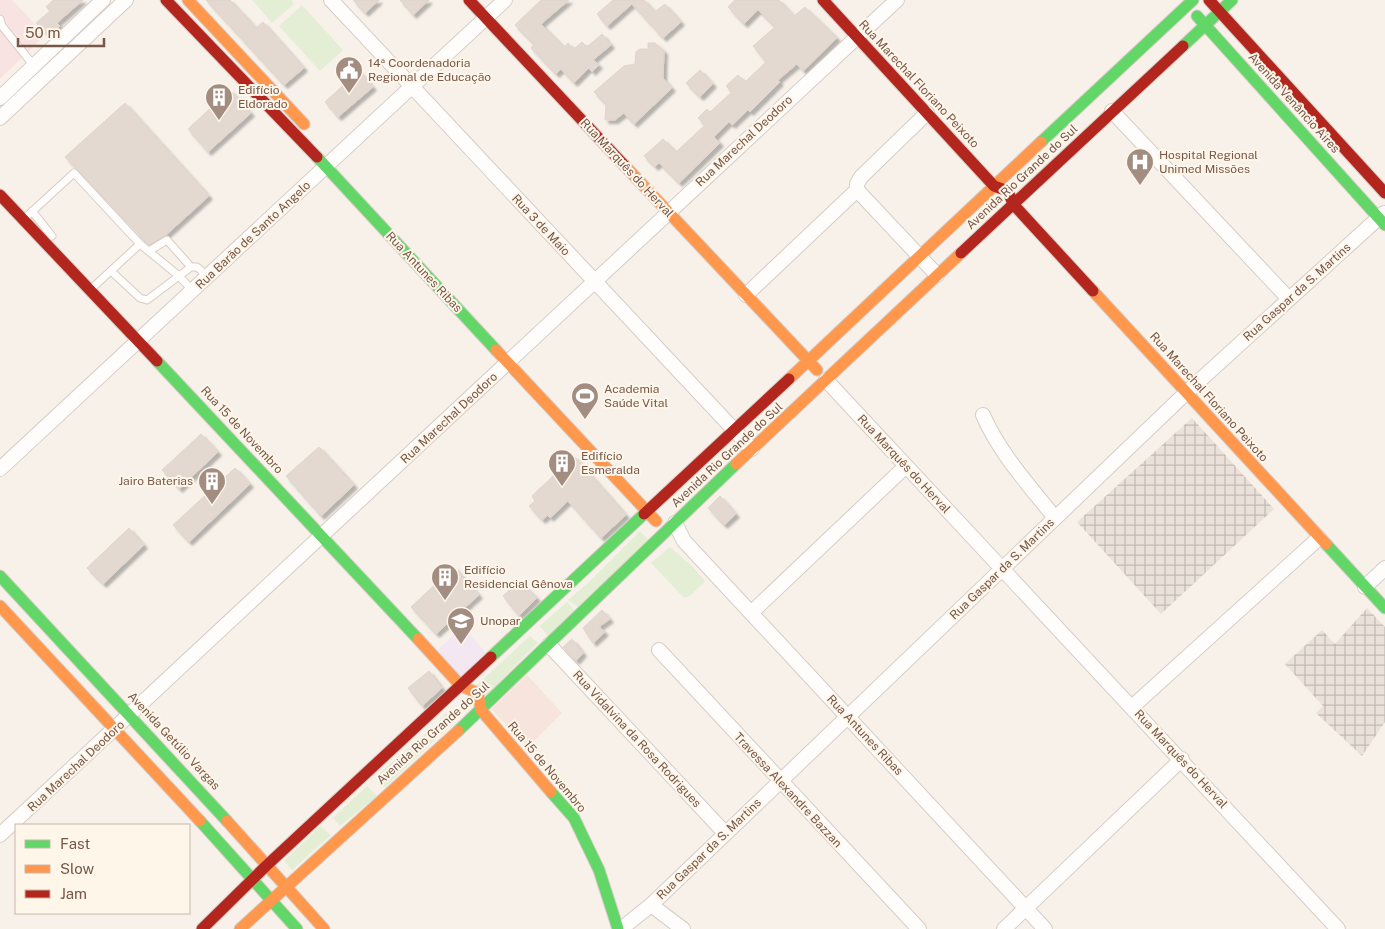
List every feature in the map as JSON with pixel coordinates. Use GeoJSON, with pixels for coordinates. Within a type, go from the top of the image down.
{"type":"FeatureCollection","features":[{"type":"Feature","properties":{"kind":"street"},"geometry":{"type":"LineString","coordinates":[[0,98],[103,0]]}},
{"type":"Feature","properties":{"kind":"street"},"geometry":{"type":"LineString","coordinates":[[0,118],[126,0]]}},
{"type":"Feature","properties":{"kind":"street","name":"Rua Antunes Ribas"},"geometry":{"type":"LineString","coordinates":[[166,0],[333,160],[515,355],[648,512],[663,514],[684,541],[1045,929]]}},
{"type":"Feature","properties":{"kind":"street"},"geometry":{"type":"LineString","coordinates":[[188,0],[315,136]]}},
{"type":"Feature","properties":{"kind":"street","name":"Rua 3 de Maio"},"geometry":{"type":"LineString","coordinates":[[331,0],[752,449]]}},
{"type":"Feature","properties":{"kind":"street","name":"Rua Marquês do Herval"},"geometry":{"type":"LineString","coordinates":[[469,0],[808,360],[1002,570],[1182,759],[1338,929]]}},
{"type":"Feature","properties":{"kind":"street","name":"Rua Barão de Santo Angelo"},"geometry":{"type":"LineString","coordinates":[[0,469],[505,0]]}},
{"type":"Feature","properties":{"kind":"street","name":"Rua Marechal Floriano Peixoto"},"geometry":{"type":"LineString","coordinates":[[823,0],[994,186],[995,195],[999,201],[1006,205],[1012,204],[1385,608]]}},
{"type":"Feature","properties":{"kind":"street","name":"Rua Marechal Deodoro"},"geometry":{"type":"LineString","coordinates":[[0,835],[115,730],[897,0]]}},
{"type":"Feature","properties":{"kind":"street","name":"Avenida Venâncio Aires"},"geometry":{"type":"LineString","coordinates":[[1210,0],[1385,193]]}},
{"type":"Feature","properties":{"kind":"street","name":"Avenida Rio Grande do Sul"},"geometry":{"type":"LineString","coordinates":[[202,929],[266,866],[330,827],[375,786],[462,696],[571,604],[663,514],[734,430],[994,186],[1080,124],[1112,112],[1232,0]]}},
{"type":"Feature","properties":{"kind":"street","name":"Avenida Venâncio Aires"},"geometry":{"type":"LineString","coordinates":[[1187,2],[1205,25],[1383,219]]}},
{"type":"Feature","properties":{"kind":"street","name":"Avenida Rio Grande do Sul"},"geometry":{"type":"LineString","coordinates":[[240,929],[286,887],[330,827],[375,786],[480,710],[549,645],[571,604],[648,512],[663,514],[752,449],[1012,204],[1187,2]]}},
{"type":"Feature","properties":{"kind":"street"},"geometry":{"type":"LineString","coordinates":[[1112,112],[1289,299]]}},
{"type":"Feature","properties":{"kind":"street"},"geometry":{"type":"LineString","coordinates":[[927,113],[861,177],[857,184],[857,190],[938,275]]}},
{"type":"Feature","properties":{"kind":"street"},"geometry":{"type":"LineString","coordinates":[[746,295],[857,190]]}},
{"type":"Feature","properties":{"kind":"street","name":"Rua 15 de Novembro"},"geometry":{"type":"LineString","coordinates":[[0,195],[28,215],[92,284],[139,341],[323,536],[462,696],[472,688],[478,693],[481,700],[480,710],[574,818],[599,870],[620,929]]}},
{"type":"Feature","properties":{"kind":"street","name":"Rua Gaspar da S. Martins"},"geometry":{"type":"LineString","coordinates":[[620,929],[650,905],[1187,392],[1289,299],[1383,219]]}},
{"type":"Feature","properties":{"kind":"street"},"geometry":{"type":"LineString","coordinates":[[983,415],[992,436],[1055,518]]}},
{"type":"Feature","properties":{"kind":"street"},"geometry":{"type":"LineString","coordinates":[[751,613],[906,466]]}},
{"type":"Feature","properties":{"kind":"street"},"geometry":{"type":"LineString","coordinates":[[1132,707],[1319,538]]}},
{"type":"Feature","properties":{"kind":"street"},"geometry":{"type":"LineString","coordinates":[[1364,587],[1385,568]]}},
{"type":"Feature","properties":{"kind":"street","name":"Avenida Getúlio Vargas"},"geometry":{"type":"LineString","coordinates":[[0,577],[200,789],[266,866],[324,929]]}},
{"type":"Feature","properties":{"kind":"street"},"geometry":{"type":"LineString","coordinates":[[0,606],[185,804],[297,929]]}},
{"type":"Feature","properties":{"kind":"street","name":"Rua Vidalvina da Rosa Rodrigues"},"geometry":{"type":"LineString","coordinates":[[549,645],[724,833]]}},
{"type":"Feature","properties":{"kind":"street","name":"Travessa Alexandre Bazzan"},"geometry":{"type":"LineString","coordinates":[[658,650],[919,929]]}},
{"type":"Feature","properties":{"kind":"street"},"geometry":{"type":"LineString","coordinates":[[56,666],[71,652]]}},
{"type":"Feature","properties":{"kind":"street"},"geometry":{"type":"LineString","coordinates":[[462,696],[470,708],[480,710]]}},
{"type":"Feature","properties":{"kind":"street"},"geometry":{"type":"LineString","coordinates":[[1004,929],[1182,759]]}},
{"type":"Feature","properties":{"kind":"street"},"geometry":{"type":"LineString","coordinates":[[185,804],[200,789]]}},
{"type":"Feature","properties":{"kind":"street"},"geometry":{"type":"LineString","coordinates":[[650,905],[683,929]]}},
{"type":"Feature","properties":{"kind":"lane"},"geometry":{"type":"LineString","coordinates":[[0,19],[2,26],[34,66]]}},
{"type":"Feature","properties":{"kind":"lane"},"geometry":{"type":"LineString","coordinates":[[55,239],[28,215],[74,173],[140,244],[193,290]]}},
{"type":"Feature","properties":{"kind":"lane"},"geometry":{"type":"LineString","coordinates":[[149,251],[167,240],[191,267]]}},
{"type":"Feature","properties":{"kind":"lane"},"geometry":{"type":"LineString","coordinates":[[92,284],[110,271],[140,244]]}},
{"type":"Feature","properties":{"kind":"lane"},"geometry":{"type":"LineString","coordinates":[[110,271],[140,298],[147,300],[191,267],[197,267],[208,277]]}},
{"type":"Feature","properties":{"kind":"shaded area"},"geometry":{"type":"Polygon","coordinates":[[[0,0],[12,0],[45,35],[0,79],[0,0]]]}},
{"type":"Feature","properties":{"kind":"shaded area"},"geometry":{"type":"Polygon","coordinates":[[[1192,418],[1274,509],[1161,614],[1077,522],[1192,418]]]}},
{"type":"Feature","properties":{"kind":"shaded area"},"geometry":{"type":"Polygon","coordinates":[[[1367,608],[1385,627],[1385,722],[1362,756],[1316,713],[1323,706],[1285,664],[1322,630],[1335,644],[1367,608]]]}},
{"type":"Feature","properties":{"kind":"shaded area","name":"Unopar"},"geometry":{"type":"Polygon","coordinates":[[[463,626],[486,653],[461,676],[437,651],[463,626]]]}},
{"type":"Feature","properties":{"kind":"shaded area"},"geometry":{"type":"Polygon","coordinates":[[[527,675],[562,713],[528,747],[491,709],[527,675]]]}},
{"type":"Feature","properties":{"kind":"green space"},"geometry":{"type":"Polygon","coordinates":[[[252,0],[291,0],[294,4],[272,23],[252,0]]]}},
{"type":"Feature","properties":{"kind":"green space"},"geometry":{"type":"Polygon","coordinates":[[[302,5],[343,50],[320,71],[279,26],[302,5]]]}},
{"type":"Feature","properties":{"kind":"green space"},"geometry":{"type":"Polygon","coordinates":[[[640,531],[648,540],[578,607],[568,600],[588,583],[640,531]]]}},
{"type":"Feature","properties":{"kind":"green space"},"geometry":{"type":"Polygon","coordinates":[[[670,547],[693,567],[705,581],[690,596],[684,598],[651,563],[670,547]]]}},
{"type":"Feature","properties":{"kind":"green space"},"geometry":{"type":"Polygon","coordinates":[[[567,602],[575,611],[548,636],[540,626],[567,602]]]}},
{"type":"Feature","properties":{"kind":"green space"},"geometry":{"type":"Polygon","coordinates":[[[530,636],[538,643],[486,695],[477,685],[530,636]]]}},
{"type":"Feature","properties":{"kind":"green space"},"geometry":{"type":"Polygon","coordinates":[[[446,713],[455,721],[385,787],[376,778],[438,723],[446,713]]]}},
{"type":"Feature","properties":{"kind":"green space"},"geometry":{"type":"Polygon","coordinates":[[[367,786],[377,796],[340,826],[333,818],[367,786]]]}},
{"type":"Feature","properties":{"kind":"green space"},"geometry":{"type":"Polygon","coordinates":[[[320,826],[331,835],[292,870],[284,861],[320,826]]]}},
{"type":"Feature","properties":{"kind":"building"},"geometry":{"type":"Polygon","coordinates":[[[53,0],[83,0],[57,23],[60,26],[49,37],[36,23],[50,11],[46,7],[53,0]]]}},
{"type":"Feature","properties":{"kind":"building"},"geometry":{"type":"Polygon","coordinates":[[[206,0],[230,0],[256,28],[263,22],[304,68],[284,85],[206,0]]]}},
{"type":"Feature","properties":{"kind":"building"},"geometry":{"type":"Polygon","coordinates":[[[353,0],[379,0],[365,13],[353,0]]]}},
{"type":"Feature","properties":{"kind":"building"},"geometry":{"type":"Polygon","coordinates":[[[400,0],[429,0],[413,15],[400,0]]]}},
{"type":"Feature","properties":{"kind":"building"},"geometry":{"type":"Polygon","coordinates":[[[541,0],[569,0],[541,24],[564,47],[568,43],[574,49],[582,42],[587,47],[602,34],[611,45],[593,60],[599,65],[592,72],[589,68],[574,83],[561,69],[556,74],[531,48],[534,44],[515,25],[541,0]]]}},
{"type":"Feature","properties":{"kind":"building"},"geometry":{"type":"Polygon","coordinates":[[[613,0],[644,0],[655,12],[665,4],[681,22],[663,38],[632,4],[607,26],[597,14],[613,0]]]}},
{"type":"Feature","properties":{"kind":"building"},"geometry":{"type":"Polygon","coordinates":[[[735,0],[779,0],[794,16],[805,7],[837,38],[803,71],[797,64],[778,80],[780,82],[750,112],[748,110],[732,125],[729,122],[714,137],[720,143],[679,183],[659,163],[655,167],[644,156],[663,139],[676,152],[705,125],[698,118],[707,109],[710,112],[732,92],[726,86],[738,75],[745,82],[766,62],[753,46],[775,27],[758,10],[744,24],[728,7],[735,0]]]}},
{"type":"Feature","properties":{"kind":"building"},"geometry":{"type":"Polygon","coordinates":[[[648,43],[655,43],[664,51],[663,78],[672,88],[634,124],[624,113],[615,120],[605,120],[606,104],[594,92],[624,66],[635,64],[636,52],[640,49],[648,49],[648,43]]]}},
{"type":"Feature","properties":{"kind":"building"},"geometry":{"type":"Polygon","coordinates":[[[700,70],[713,84],[700,97],[686,83],[700,70]]]}},
{"type":"Feature","properties":{"kind":"building","name":"14ª Coordenadoria Regional de Educação"},"geometry":{"type":"Polygon","coordinates":[[[359,71],[373,87],[338,117],[325,102],[359,71]]]}},
{"type":"Feature","properties":{"kind":"building","name":"Edifício Eldorado"},"geometry":{"type":"Polygon","coordinates":[[[230,90],[251,113],[208,152],[188,129],[230,90]]]}},
{"type":"Feature","properties":{"kind":"building"},"geometry":{"type":"Polygon","coordinates":[[[125,103],[209,196],[166,235],[149,245],[65,157],[125,103]]]}},
{"type":"Feature","properties":{"kind":"building"},"geometry":{"type":"Polygon","coordinates":[[[201,434],[218,452],[179,489],[162,470],[201,434]]]}},
{"type":"Feature","properties":{"kind":"building"},"geometry":{"type":"Polygon","coordinates":[[[319,447],[354,485],[321,516],[286,476],[319,447]]]}},
{"type":"Feature","properties":{"kind":"building"},"geometry":{"type":"Polygon","coordinates":[[[574,456],[626,515],[601,538],[568,501],[550,518],[548,515],[542,520],[529,506],[535,501],[532,496],[574,456]]]}},
{"type":"Feature","properties":{"kind":"building","name":"Jairo Baterias"},"geometry":{"type":"Polygon","coordinates":[[[235,468],[250,484],[189,542],[173,525],[235,468]]]}},
{"type":"Feature","properties":{"kind":"building"},"geometry":{"type":"Polygon","coordinates":[[[720,496],[736,514],[724,525],[708,508],[720,496]]]}},
{"type":"Feature","properties":{"kind":"building"},"geometry":{"type":"Polygon","coordinates":[[[129,528],[144,545],[103,584],[87,568],[129,528]]]}},
{"type":"Feature","properties":{"kind":"building","name":"Edifício Residencial Gênova"},"geometry":{"type":"Polygon","coordinates":[[[454,567],[479,595],[436,634],[411,607],[454,567]]]}},
{"type":"Feature","properties":{"kind":"building"},"geometry":{"type":"Polygon","coordinates":[[[519,581],[537,598],[519,616],[503,596],[519,581]]]}},
{"type":"Feature","properties":{"kind":"building"},"geometry":{"type":"Polygon","coordinates":[[[602,610],[610,619],[599,627],[605,632],[593,643],[583,628],[602,610]]]}},
{"type":"Feature","properties":{"kind":"building"},"geometry":{"type":"Polygon","coordinates":[[[572,639],[583,653],[576,661],[563,647],[572,639]]]}},
{"type":"Feature","properties":{"kind":"building"},"geometry":{"type":"Polygon","coordinates":[[[429,671],[442,688],[422,706],[408,688],[429,671]]]}},
{"type":"Feature","properties":{"kind":"traffic: fast"},"geometry":{"type":"LineString","coordinates":[[1041,142],[1193,0]]}},
{"type":"Feature","properties":{"kind":"traffic: fast"},"geometry":{"type":"LineString","coordinates":[[1183,46],[1232,0]]}},
{"type":"Feature","properties":{"kind":"traffic: fast"},"geometry":{"type":"LineString","coordinates":[[1197,16],[1385,225]]}},
{"type":"Feature","properties":{"kind":"traffic: fast"},"geometry":{"type":"LineString","coordinates":[[317,157],[496,350]]}},
{"type":"Feature","properties":{"kind":"traffic: fast"},"geometry":{"type":"LineString","coordinates":[[157,361],[418,639]]}},
{"type":"Feature","properties":{"kind":"traffic: fast"},"geometry":{"type":"LineString","coordinates":[[458,731],[736,464]]}},
{"type":"Feature","properties":{"kind":"traffic: fast"},"geometry":{"type":"LineString","coordinates":[[491,657],[644,514]]}},
{"type":"Feature","properties":{"kind":"traffic: fast"},"geometry":{"type":"LineString","coordinates":[[1326,544],[1385,608]]}},
{"type":"Feature","properties":{"kind":"traffic: fast"},"geometry":{"type":"LineString","coordinates":[[0,576],[227,821]]}},
{"type":"Feature","properties":{"kind":"traffic: fast"},"geometry":{"type":"LineString","coordinates":[[551,792],[574,818],[599,870],[618,929]]}},
{"type":"Feature","properties":{"kind":"traffic: fast"},"geometry":{"type":"LineString","coordinates":[[200,821],[297,929]]}},
{"type":"Feature","properties":{"kind":"traffic: slow"},"geometry":{"type":"LineString","coordinates":[[188,0],[304,124]]}},
{"type":"Feature","properties":{"kind":"traffic: slow"},"geometry":{"type":"LineString","coordinates":[[789,379],[1041,142]]}},
{"type":"Feature","properties":{"kind":"traffic: slow"},"geometry":{"type":"LineString","coordinates":[[624,165],[817,370]]}},
{"type":"Feature","properties":{"kind":"traffic: slow"},"geometry":{"type":"LineString","coordinates":[[736,464],[961,253]]}},
{"type":"Feature","properties":{"kind":"traffic: slow"},"geometry":{"type":"LineString","coordinates":[[1093,291],[1326,544]]}},
{"type":"Feature","properties":{"kind":"traffic: slow"},"geometry":{"type":"LineString","coordinates":[[496,350],[656,521]]}},
{"type":"Feature","properties":{"kind":"traffic: slow"},"geometry":{"type":"LineString","coordinates":[[0,606],[200,821]]}},
{"type":"Feature","properties":{"kind":"traffic: slow"},"geometry":{"type":"LineString","coordinates":[[418,639],[461,686],[478,693],[481,710],[551,792]]}},
{"type":"Feature","properties":{"kind":"traffic: slow"},"geometry":{"type":"LineString","coordinates":[[240,929],[458,731]]}},
{"type":"Feature","properties":{"kind":"traffic: slow"},"geometry":{"type":"LineString","coordinates":[[227,821],[324,929]]}},
{"type":"Feature","properties":{"kind":"traffic: jam"},"geometry":{"type":"LineString","coordinates":[[166,0],[317,157]]}},
{"type":"Feature","properties":{"kind":"traffic: jam"},"geometry":{"type":"LineString","coordinates":[[469,0],[624,165]]}},
{"type":"Feature","properties":{"kind":"traffic: jam"},"geometry":{"type":"LineString","coordinates":[[823,0],[994,186],[1008,191],[1013,204],[1093,291]]}},
{"type":"Feature","properties":{"kind":"traffic: jam"},"geometry":{"type":"LineString","coordinates":[[1209,0],[1385,193]]}},
{"type":"Feature","properties":{"kind":"traffic: jam"},"geometry":{"type":"LineString","coordinates":[[961,253],[1183,46]]}},
{"type":"Feature","properties":{"kind":"traffic: jam"},"geometry":{"type":"LineString","coordinates":[[0,195],[157,361]]}},
{"type":"Feature","properties":{"kind":"traffic: jam"},"geometry":{"type":"LineString","coordinates":[[644,514],[789,379]]}},
{"type":"Feature","properties":{"kind":"traffic: jam"},"geometry":{"type":"LineString","coordinates":[[202,929],[266,866],[491,657]]}},
{"type":"Feature","properties":{"kind":"place","name":"14ª Coordenadoria Regional de Educação"},"geometry":{"type":"Point","coordinates":[349,94]}},
{"type":"Feature","properties":{"kind":"place","name":"Edifício Eldorado"},"geometry":{"type":"Point","coordinates":[219,121]}},
{"type":"Feature","properties":{"kind":"place","name":"Hospital Regional Unimed Missões"},"geometry":{"type":"Point","coordinates":[1140,186]}},
{"type":"Feature","properties":{"kind":"place","name":"Academia Saúde Vital"},"geometry":{"type":"Point","coordinates":[585,420]}},
{"type":"Feature","properties":{"kind":"place","name":"Edifício Esmeralda"},"geometry":{"type":"Point","coordinates":[562,487]}},
{"type":"Feature","properties":{"kind":"place","name":"Jairo Baterias"},"geometry":{"type":"Point","coordinates":[212,505]}},
{"type":"Feature","properties":{"kind":"place","name":"Edifício Residencial Gênova"},"geometry":{"type":"Point","coordinates":[445,601]}},
{"type":"Feature","properties":{"kind":"place","name":"Unopar"},"geometry":{"type":"Point","coordinates":[461,645]}}]}
